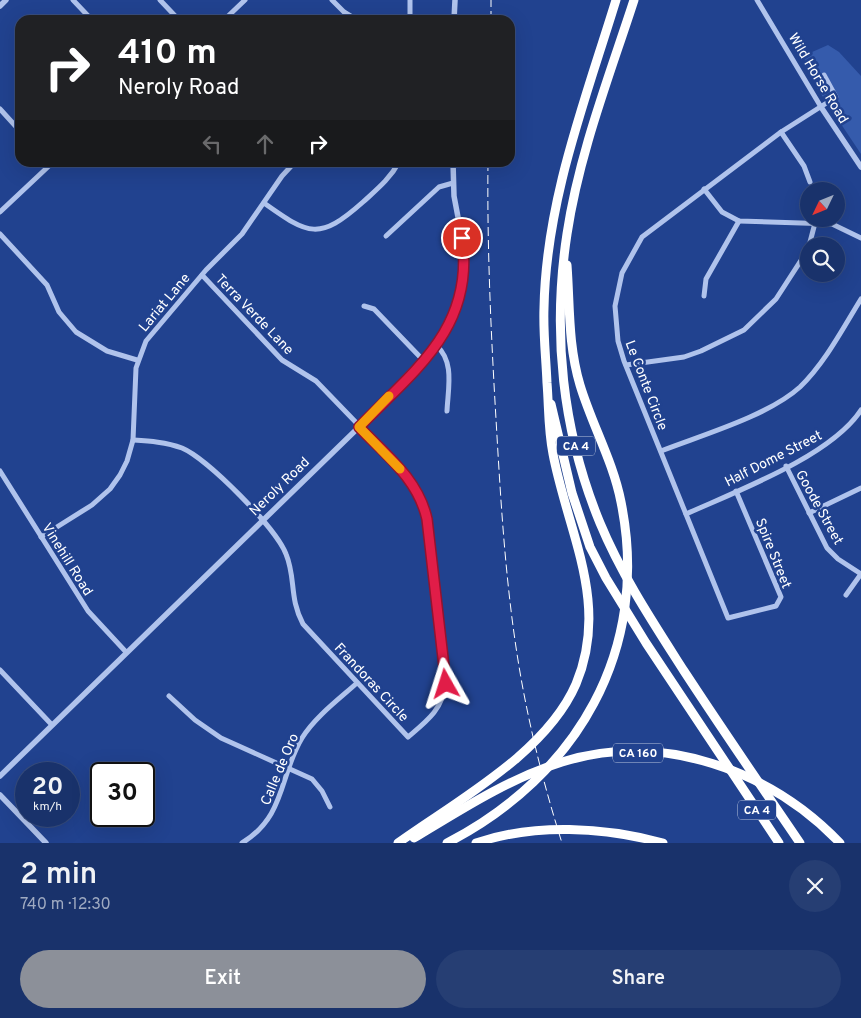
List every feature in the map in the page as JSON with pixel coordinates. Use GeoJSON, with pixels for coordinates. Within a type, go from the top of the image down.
{"type":"FeatureCollection","features":[{"type":"Feature","properties":{"kind":"highway","name":"CA 4"},"geometry":{"type":"LineString","coordinates":[[616,0],[571,145],[550,227],[544,308],[548,386],[559,445],[572,493],[598,562],[646,643],[779,843]]}},
{"type":"Feature","properties":{"kind":"highway","name":"CA 4"},"geometry":{"type":"LineString","coordinates":[[634,0],[574,192],[566,242],[560,313],[565,400],[586,484],[601,524],[646,612],[800,843]]}},
{"type":"Feature","properties":{"kind":"highway"},"geometry":{"type":"LineString","coordinates":[[448,843],[489,820],[522,795],[552,765],[585,720],[605,680],[619,636],[627,583],[626,530],[615,479],[584,398],[574,360],[568,322],[566,242]]}},
{"type":"Feature","properties":{"kind":"highway"},"geometry":{"type":"LineString","coordinates":[[398,843],[508,764],[538,740],[561,711],[576,682],[583,662],[588,640],[590,608],[586,576],[552,451],[547,416],[548,386]]}},
{"type":"Feature","properties":{"kind":"highway","name":"CA 160"},"geometry":{"type":"LineString","coordinates":[[406,843],[480,798],[513,781],[563,762],[600,755],[637,753],[676,755],[713,763],[745,775],[776,790],[810,814],[840,843]]}},
{"type":"Feature","properties":{"kind":"highway"},"geometry":{"type":"LineString","coordinates":[[476,843],[530,832],[584,830],[625,835],[664,843]]}},
{"type":"Feature","properties":{"kind":"street"},"geometry":{"type":"LineString","coordinates":[[0,6],[6,0]]}},
{"type":"Feature","properties":{"kind":"street"},"geometry":{"type":"LineString","coordinates":[[73,0],[87,15]]}},
{"type":"Feature","properties":{"kind":"street"},"geometry":{"type":"LineString","coordinates":[[160,0],[174,15]]}},
{"type":"Feature","properties":{"kind":"street"},"geometry":{"type":"LineString","coordinates":[[229,15],[245,0]]}},
{"type":"Feature","properties":{"kind":"street"},"geometry":{"type":"LineString","coordinates":[[332,0],[349,15]]}},
{"type":"Feature","properties":{"kind":"street"},"geometry":{"type":"LineString","coordinates":[[410,0],[410,15]]}},
{"type":"Feature","properties":{"kind":"street"},"geometry":{"type":"LineString","coordinates":[[454,15],[455,0]]}},
{"type":"Feature","properties":{"kind":"street","name":"Wild Horse Road"},"geometry":{"type":"LineString","coordinates":[[757,0],[821,107],[861,167]]}},
{"type":"Feature","properties":{"kind":"street","name":"Le Conte Circle"},"geometry":{"type":"LineString","coordinates":[[728,618],[626,365],[618,341],[615,306],[622,272],[642,237],[781,132],[836,97],[824,75]]}},
{"type":"Feature","properties":{"kind":"street"},"geometry":{"type":"LineString","coordinates":[[0,109],[15,125]]}},
{"type":"Feature","properties":{"kind":"street"},"geometry":{"type":"LineString","coordinates":[[781,132],[804,166],[810,182]]}},
{"type":"Feature","properties":{"kind":"street"},"geometry":{"type":"LineString","coordinates":[[0,212],[46,167]]}},
{"type":"Feature","properties":{"kind":"street","name":"Lariat Lane"},"geometry":{"type":"LineString","coordinates":[[41,537],[92,505],[110,489],[127,461],[133,440],[134,387],[137,360],[153,330],[242,234],[282,176],[290,167]]}},
{"type":"Feature","properties":{"kind":"street"},"geometry":{"type":"LineString","coordinates":[[264,203],[302,228],[312,230],[329,228],[343,220],[384,182],[395,167]]}},
{"type":"Feature","properties":{"kind":"street","name":"Neroly Road"},"geometry":{"type":"LineString","coordinates":[[0,776],[359,427],[436,345],[454,316],[464,279],[464,255],[453,184],[453,167]]}},
{"type":"Feature","properties":{"kind":"street"},"geometry":{"type":"LineString","coordinates":[[386,236],[439,187],[453,184]]}},
{"type":"Feature","properties":{"kind":"street"},"geometry":{"type":"LineString","coordinates":[[704,189],[722,212],[739,221],[800,223]]}},
{"type":"Feature","properties":{"kind":"street"},"geometry":{"type":"LineString","coordinates":[[704,296],[706,280],[739,221]]}},
{"type":"Feature","properties":{"kind":"street"},"geometry":{"type":"LineString","coordinates":[[840,228],[861,238]]}},
{"type":"Feature","properties":{"kind":"street"},"geometry":{"type":"LineString","coordinates":[[0,234],[47,284],[59,312],[76,332],[107,351],[137,360]]}},
{"type":"Feature","properties":{"kind":"street"},"geometry":{"type":"LineString","coordinates":[[626,365],[650,360],[684,357],[701,351],[744,330],[776,299],[800,261]]}},
{"type":"Feature","properties":{"kind":"street","name":"Terra Verde Lane"},"geometry":{"type":"LineString","coordinates":[[202,275],[282,360],[316,381],[359,427]]}},
{"type":"Feature","properties":{"kind":"street"},"geometry":{"type":"LineString","coordinates":[[661,451],[744,418],[784,399],[811,375],[859,306],[861,299]]}},
{"type":"Feature","properties":{"kind":"street"},"geometry":{"type":"LineString","coordinates":[[364,306],[374,309],[423,360]]}},
{"type":"Feature","properties":{"kind":"street"},"geometry":{"type":"LineString","coordinates":[[436,345],[444,353],[450,366],[447,411]]}},
{"type":"Feature","properties":{"kind":"street","name":"Half Dome Street"},"geometry":{"type":"LineString","coordinates":[[686,514],[786,466],[839,436],[861,410]]}},
{"type":"Feature","properties":{"kind":"street","name":"Frandoras Circle"},"geometry":{"type":"LineString","coordinates":[[133,440],[170,445],[200,459],[275,534],[287,555],[293,601],[303,624],[408,737],[439,708],[446,684],[427,519],[421,497],[410,480],[359,427]]}},
{"type":"Feature","properties":{"kind":"street","name":"Goode Street"},"geometry":{"type":"LineString","coordinates":[[786,466],[827,548],[838,559],[861,574]]}},
{"type":"Feature","properties":{"kind":"street","name":"Vinehill Road"},"geometry":{"type":"LineString","coordinates":[[0,471],[88,611],[126,652]]}},
{"type":"Feature","properties":{"kind":"street"},"geometry":{"type":"LineString","coordinates":[[810,514],[859,490],[861,497]]}},
{"type":"Feature","properties":{"kind":"street","name":"Spire Street"},"geometry":{"type":"LineString","coordinates":[[728,618],[776,606],[780,597],[736,491]]}},
{"type":"Feature","properties":{"kind":"street"},"geometry":{"type":"LineString","coordinates":[[846,594],[861,574]]}},
{"type":"Feature","properties":{"kind":"street"},"geometry":{"type":"LineString","coordinates":[[0,670],[52,725]]}},
{"type":"Feature","properties":{"kind":"street","name":"Calle de Oro"},"geometry":{"type":"LineString","coordinates":[[242,843],[256,834],[269,820],[306,733],[357,683]]}},
{"type":"Feature","properties":{"kind":"street"},"geometry":{"type":"LineString","coordinates":[[170,696],[194,720],[221,738],[303,773],[318,784],[330,807]]}},
{"type":"Feature","properties":{"kind":"street"},"geometry":{"type":"LineString","coordinates":[[0,795],[46,843]]}},
{"type":"Feature","properties":{"kind":"shaded area"},"geometry":{"type":"Polygon","coordinates":[[[828,45],[839,52],[861,76],[861,154],[817,88],[803,56],[828,45]]]}},
{"type":"Feature","properties":{"kind":"railway"},"geometry":{"type":"LineString","coordinates":[[491,0],[491,15]]}},
{"type":"Feature","properties":{"kind":"railway"},"geometry":{"type":"LineString","coordinates":[[488,167],[492,355],[508,582],[516,646],[529,720],[544,782],[562,843]]}},
{"type":"Feature","properties":{"kind":"slow traffic"},"geometry":{"type":"LineString","coordinates":[[389,396],[359,427],[400,469]]}},
{"type":"Feature","properties":{"kind":"route"},"geometry":{"type":"LineString","coordinates":[[446,684],[427,519],[421,497],[400,468],[359,427],[430,352],[449,326],[457,310],[462,290],[464,271],[462,238]]}}]}
